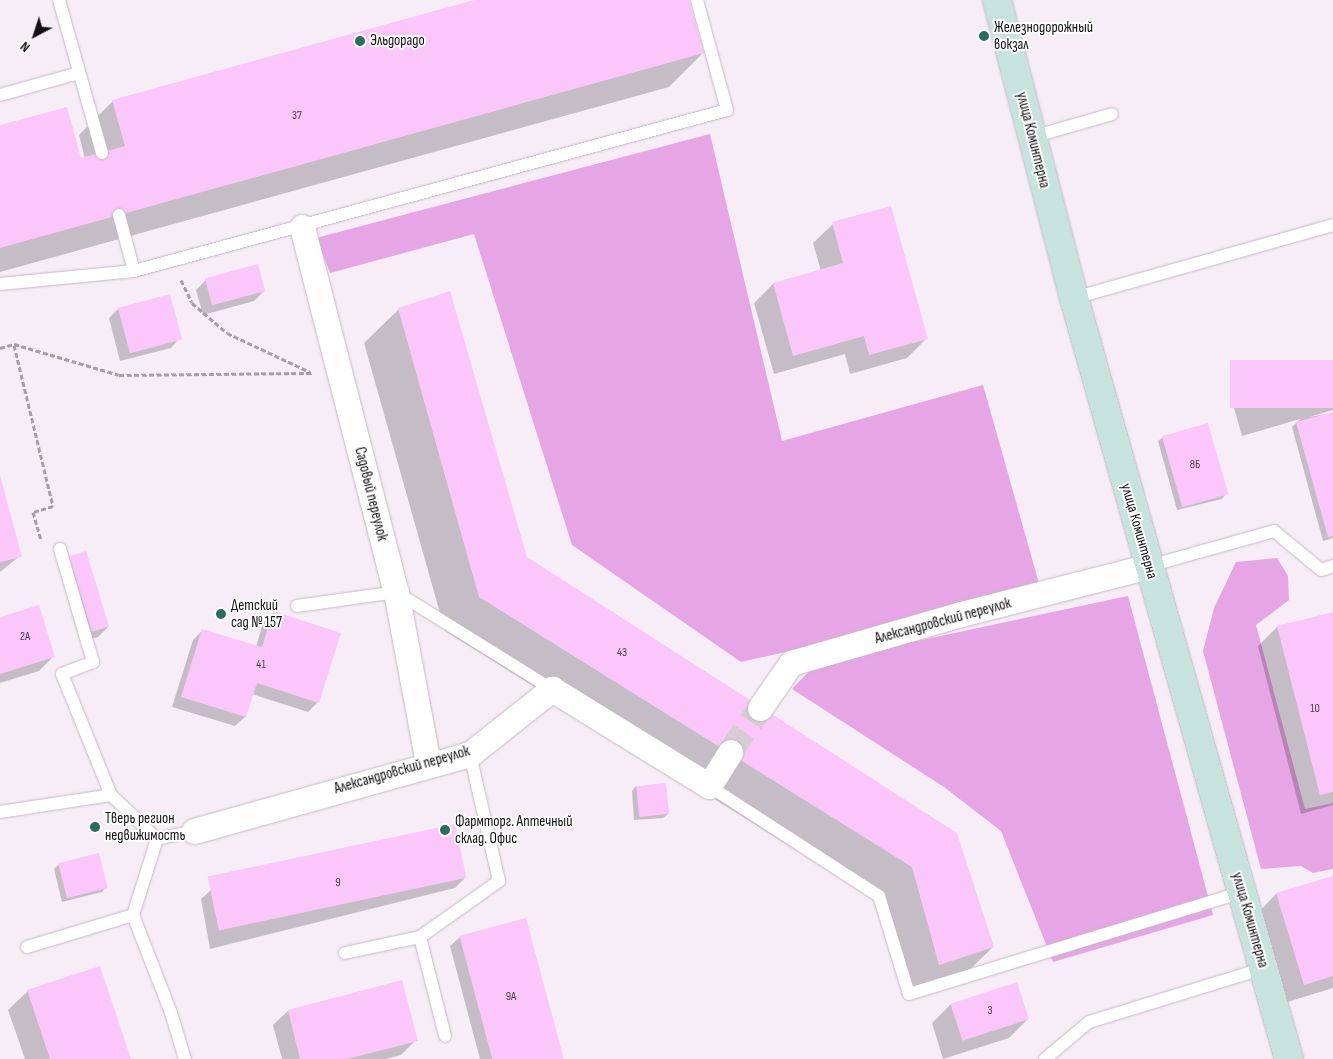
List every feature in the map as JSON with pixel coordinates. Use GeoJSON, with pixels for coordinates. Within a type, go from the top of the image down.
{"type":"FeatureCollection","features":[{"type":"Feature","properties":{"kind":"main road","name":"улица Коминтерна"},"geometry":{"type":"LineString","coordinates":[[997,0],[1074,298],[1289,1059]]}},
{"type":"Feature","properties":{"kind":"street","name":"Садовый переулок"},"geometry":{"type":"LineString","coordinates":[[302,227],[396,592],[428,763]]}},
{"type":"Feature","properties":{"kind":"street","name":"Александровский переулок"},"geometry":{"type":"LineString","coordinates":[[760,708],[791,664],[960,614],[1149,566]]}},
{"type":"Feature","properties":{"kind":"street","name":"Александровский переулок"},"geometry":{"type":"LineString","coordinates":[[194,831],[428,763],[470,754],[552,689]]}},
{"type":"Feature","properties":{"kind":"street"},"geometry":{"type":"LineString","coordinates":[[552,689],[709,786],[730,752]]}},
{"type":"Feature","properties":{"kind":"lane"},"geometry":{"type":"LineString","coordinates":[[59,0],[102,153]]}},
{"type":"Feature","properties":{"kind":"lane"},"geometry":{"type":"LineString","coordinates":[[0,284],[134,271],[302,227],[727,110],[696,0]]}},
{"type":"Feature","properties":{"kind":"lane"},"geometry":{"type":"LineString","coordinates":[[0,94],[80,73]]}},
{"type":"Feature","properties":{"kind":"lane"},"geometry":{"type":"LineString","coordinates":[[1032,137],[1112,114]]}},
{"type":"Feature","properties":{"kind":"lane"},"geometry":{"type":"LineString","coordinates":[[119,215],[134,271]]}},
{"type":"Feature","properties":{"kind":"lane"},"geometry":{"type":"LineString","coordinates":[[1074,298],[1333,225]]}},
{"type":"Feature","properties":{"kind":"lane"},"geometry":{"type":"LineString","coordinates":[[1149,566],[1274,531],[1321,570],[1333,566]]}},
{"type":"Feature","properties":{"kind":"lane"},"geometry":{"type":"LineString","coordinates":[[60,549],[93,662],[62,674],[111,795],[157,839]]}},
{"type":"Feature","properties":{"kind":"lane"},"geometry":{"type":"LineString","coordinates":[[297,606],[396,592],[552,689]]}},
{"type":"Feature","properties":{"kind":"lane"},"geometry":{"type":"LineString","coordinates":[[345,953],[420,937],[499,881],[470,754]]}},
{"type":"Feature","properties":{"kind":"lane"},"geometry":{"type":"LineString","coordinates":[[709,786],[879,896],[909,994],[1242,892]]}},
{"type":"Feature","properties":{"kind":"lane"},"geometry":{"type":"LineString","coordinates":[[0,812],[111,795]]}},
{"type":"Feature","properties":{"kind":"lane"},"geometry":{"type":"LineString","coordinates":[[157,839],[194,831]]}},
{"type":"Feature","properties":{"kind":"lane"},"geometry":{"type":"LineString","coordinates":[[157,839],[133,915],[171,1013],[185,1059]]}},
{"type":"Feature","properties":{"kind":"lane"},"geometry":{"type":"LineString","coordinates":[[28,947],[133,915]]}},
{"type":"Feature","properties":{"kind":"lane"},"geometry":{"type":"LineString","coordinates":[[420,937],[445,1036]]}},
{"type":"Feature","properties":{"kind":"lane"},"geometry":{"type":"LineString","coordinates":[[1045,1059],[1089,1022],[1264,968]]}},
{"type":"Feature","properties":{"kind":"path"},"geometry":{"type":"LineString","coordinates":[[172,261],[192,303],[228,333],[311,373],[342,380]]}},
{"type":"Feature","properties":{"kind":"path"},"geometry":{"type":"LineString","coordinates":[[0,348],[14,344],[120,375],[311,373]]}},
{"type":"Feature","properties":{"kind":"path"},"geometry":{"type":"LineString","coordinates":[[14,344],[53,506],[33,512],[42,544],[60,549]]}},
{"type":"Feature","properties":{"kind":"shaded area"},"geometry":{"type":"Polygon","coordinates":[[[710,134],[782,441],[983,385],[1040,587],[880,631],[741,662],[572,545],[474,234],[330,273],[316,238],[710,134]]]}},
{"type":"Feature","properties":{"kind":"shaded area"},"geometry":{"type":"Polygon","coordinates":[[[1277,558],[1288,576],[1289,600],[1256,625],[1305,809],[1333,803],[1333,869],[1313,873],[1301,866],[1261,869],[1203,651],[1214,608],[1236,562],[1277,558]]]}},
{"type":"Feature","properties":{"kind":"shaded area"},"geometry":{"type":"Polygon","coordinates":[[[1128,596],[1213,915],[1053,962],[1001,831],[944,787],[792,689],[818,662],[1128,596]]]}},
{"type":"Feature","properties":{"kind":"building"},"geometry":{"type":"Polygon","coordinates":[[[474,0],[689,0],[704,53],[0,248],[0,125],[67,107],[81,158],[125,146],[112,100],[474,0]]]}},
{"type":"Feature","properties":{"kind":"building"},"geometry":{"type":"Polygon","coordinates":[[[891,206],[928,339],[869,355],[864,336],[793,356],[773,283],[843,263],[832,222],[891,206]]]}},
{"type":"Feature","properties":{"kind":"building"},"geometry":{"type":"Polygon","coordinates":[[[258,264],[265,291],[212,305],[205,278],[258,264]]]}},
{"type":"Feature","properties":{"kind":"building"},"geometry":{"type":"Polygon","coordinates":[[[450,291],[527,557],[957,833],[994,947],[939,965],[912,867],[479,597],[398,308],[450,291]]]}},
{"type":"Feature","properties":{"kind":"building"},"geometry":{"type":"Polygon","coordinates":[[[170,294],[182,339],[130,353],[118,308],[170,294]]]}},
{"type":"Feature","properties":{"kind":"building"},"geometry":{"type":"Polygon","coordinates":[[[1230,360],[1333,360],[1333,408],[1230,408],[1230,360]]]}},
{"type":"Feature","properties":{"kind":"building"},"geometry":{"type":"Polygon","coordinates":[[[1333,412],[1333,536],[1328,537],[1296,422],[1333,412]]]}},
{"type":"Feature","properties":{"kind":"building"},"geometry":{"type":"Polygon","coordinates":[[[1208,423],[1228,494],[1182,507],[1162,436],[1208,423]]]}},
{"type":"Feature","properties":{"kind":"building"},"geometry":{"type":"Polygon","coordinates":[[[0,475],[22,557],[0,562],[0,475]]]}},
{"type":"Feature","properties":{"kind":"building"},"geometry":{"type":"Polygon","coordinates":[[[86,551],[109,627],[92,632],[69,556],[86,551]]]}},
{"type":"Feature","properties":{"kind":"building"},"geometry":{"type":"Polygon","coordinates":[[[39,605],[55,657],[0,674],[0,617],[39,605]]]}},
{"type":"Feature","properties":{"kind":"building"},"geometry":{"type":"Polygon","coordinates":[[[273,611],[341,633],[319,703],[257,683],[246,717],[181,697],[202,629],[262,647],[273,611]]]}},
{"type":"Feature","properties":{"kind":"building"},"geometry":{"type":"Polygon","coordinates":[[[1333,612],[1333,792],[1320,795],[1277,626],[1333,612]]]}},
{"type":"Feature","properties":{"kind":"building"},"geometry":{"type":"Polygon","coordinates":[[[666,783],[669,814],[639,817],[636,786],[666,783]]]}},
{"type":"Feature","properties":{"kind":"building"},"geometry":{"type":"Polygon","coordinates":[[[455,824],[466,878],[219,930],[208,877],[455,824]]]}},
{"type":"Feature","properties":{"kind":"building"},"geometry":{"type":"Polygon","coordinates":[[[99,853],[108,888],[67,898],[58,863],[99,853]]]}},
{"type":"Feature","properties":{"kind":"building"},"geometry":{"type":"Polygon","coordinates":[[[1333,876],[1333,976],[1304,985],[1276,893],[1333,876]]]}},
{"type":"Feature","properties":{"kind":"building"},"geometry":{"type":"Polygon","coordinates":[[[526,918],[564,1059],[492,1059],[459,936],[526,918]]]}},
{"type":"Feature","properties":{"kind":"building"},"geometry":{"type":"Polygon","coordinates":[[[100,966],[131,1059],[50,1059],[27,990],[100,966]]]}},
{"type":"Feature","properties":{"kind":"building"},"geometry":{"type":"Polygon","coordinates":[[[402,980],[418,1041],[347,1059],[300,1059],[288,1010],[402,980]]]}},
{"type":"Feature","properties":{"kind":"building"},"geometry":{"type":"Polygon","coordinates":[[[1017,982],[1029,1019],[962,1041],[950,1004],[1017,982]]]}},
{"type":"Feature","properties":{"kind":"tunnel"},"geometry":{"type":"LineString","coordinates":[[730,752],[760,708]]}},
{"type":"Feature","properties":{"kind":"place","name":"Железнодорожный вокзал"},"geometry":{"type":"Point","coordinates":[984,36]}},
{"type":"Feature","properties":{"kind":"place","name":"Эльдорадо"},"geometry":{"type":"Point","coordinates":[360,41]}},
{"type":"Feature","properties":{"kind":"place","name":"Детский сад № 157"},"geometry":{"type":"Point","coordinates":[221,614]}},
{"type":"Feature","properties":{"kind":"place","name":"Тверь регион недвижимость"},"geometry":{"type":"Point","coordinates":[95,827]}},
{"type":"Feature","properties":{"kind":"place","name":"Фармторг. Аптечный склад. Офис"},"geometry":{"type":"Point","coordinates":[445,830]}}]}
